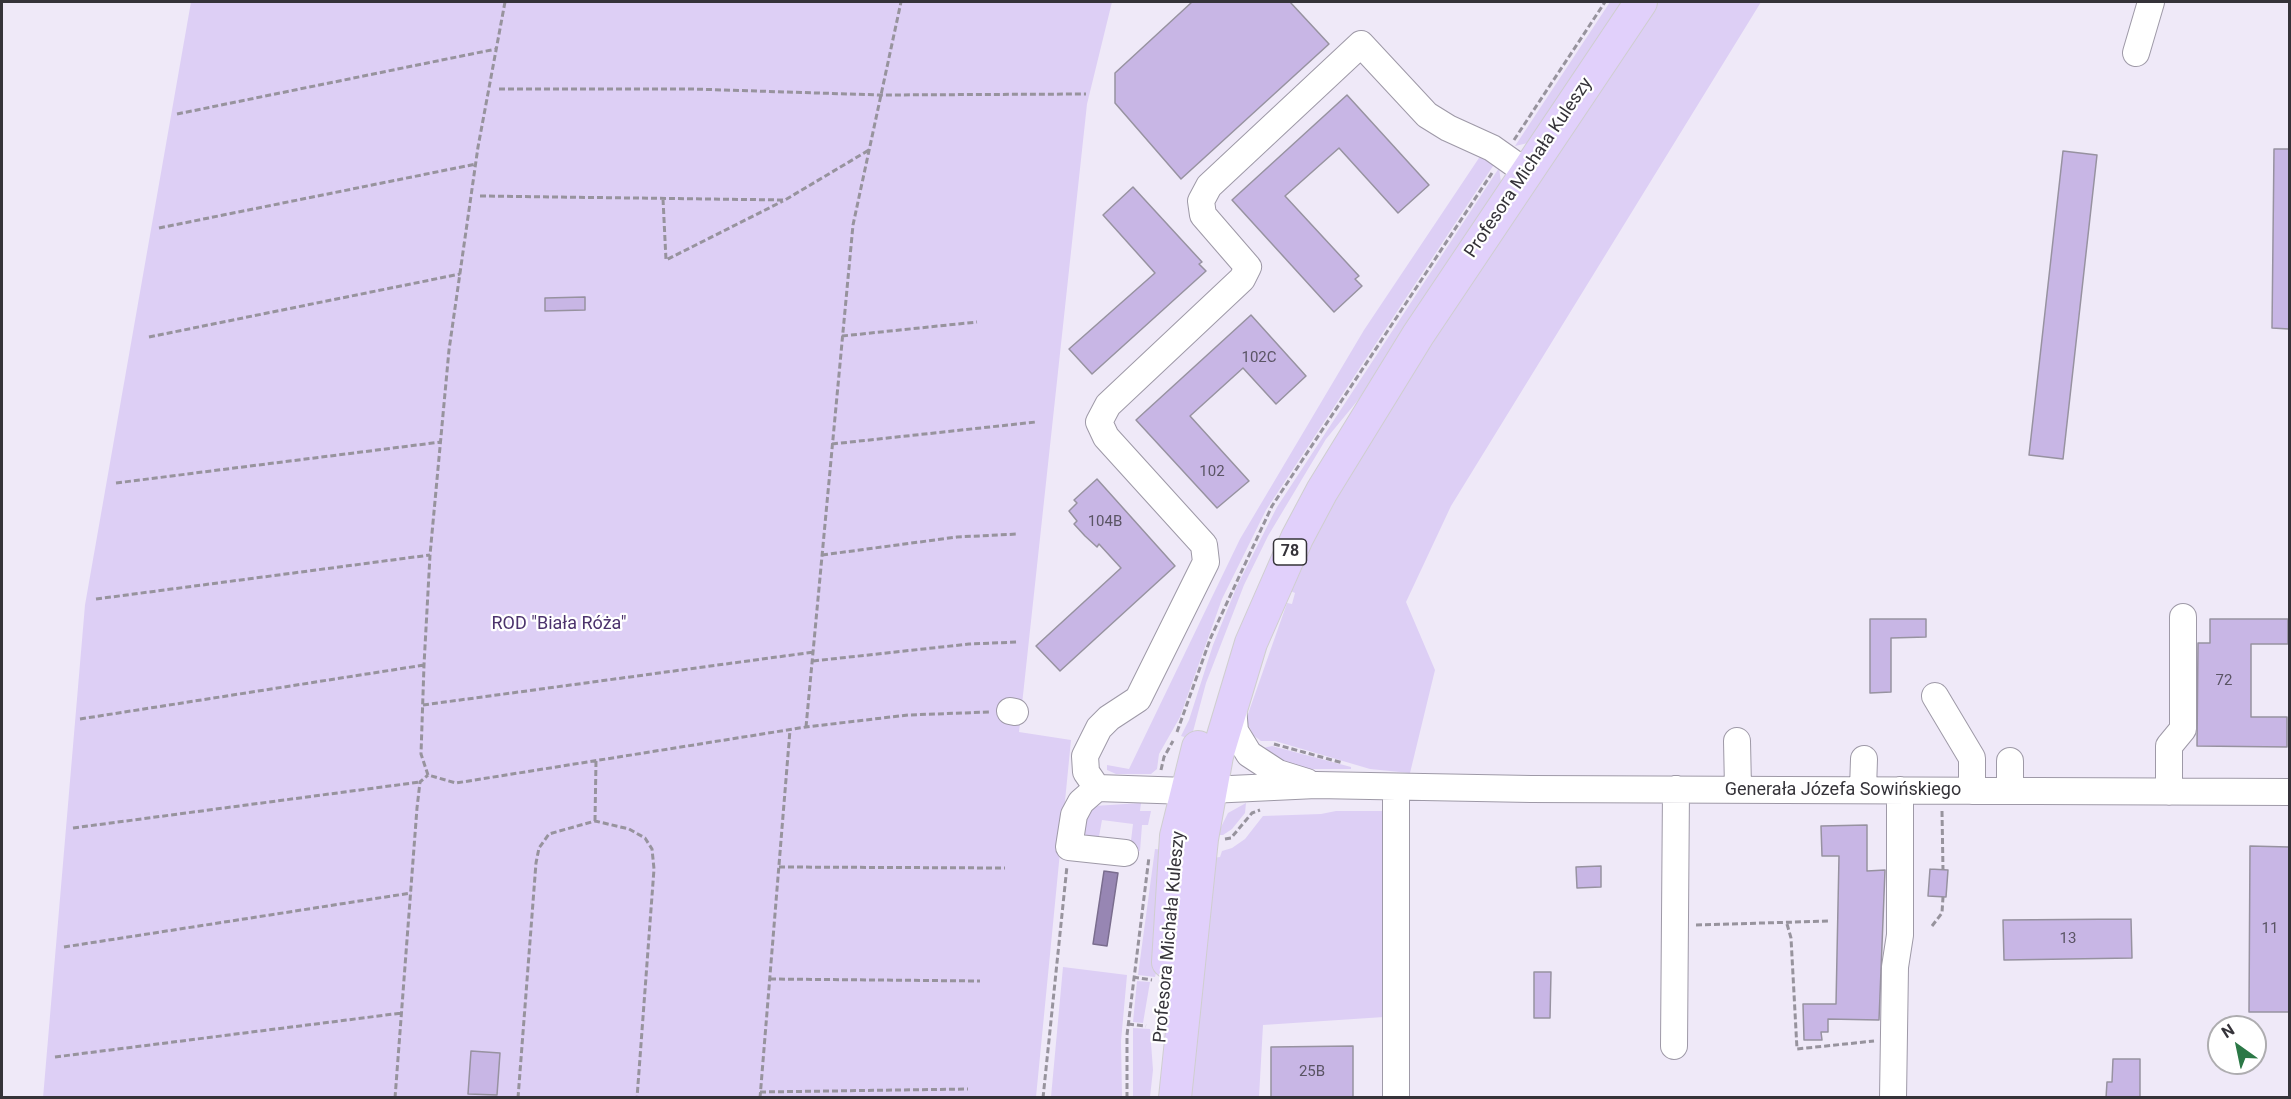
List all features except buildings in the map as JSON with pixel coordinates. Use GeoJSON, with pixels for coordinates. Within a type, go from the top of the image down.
{"type":"FeatureCollection","features":[{"type":"Feature","properties":{"kind":"main road","name":"Profesora Michała Kuleszy"},"geometry":{"type":"LineString","coordinates":[[1156,1098],[1167,987],[1176,837],[1199,791],[1251,643],[1297,537],[1322,491],[1366,424],[1418,335],[1641,2]]}},
{"type":"Feature","properties":{"kind":"main road","name":"Profesora Michała Kuleszy"},"geometry":{"type":"LineString","coordinates":[[1175,1098],[1199,861],[1199,791],[1207,716],[1230,645],[1273,550],[1332,443],[1418,335]]}},
{"type":"Feature","properties":{"kind":"street"},"geometry":{"type":"LineString","coordinates":[[2136,53],[2151,2]]}},
{"type":"Feature","properties":{"kind":"street"},"geometry":{"type":"LineString","coordinates":[[1125,853],[1069,847],[1074,815],[1095,785],[1096,763],[1091,744],[1099,728],[1109,718],[1138,699],[1206,562],[1204,545],[1106,437],[1099,422],[1108,405],[1242,279],[1248,267],[1203,215],[1201,201],[1209,186],[1361,44],[1427,115],[1448,128],[1492,148],[1526,172]]}},
{"type":"Feature","properties":{"kind":"street"},"geometry":{"type":"LineString","coordinates":[[2169,792],[2169,746],[2183,729],[2183,617]]}},
{"type":"Feature","properties":{"kind":"street"},"geometry":{"type":"LineString","coordinates":[[1935,696],[1972,758],[1972,791]]}},
{"type":"Feature","properties":{"kind":"street"},"geometry":{"type":"LineString","coordinates":[[1233,699],[1235,731],[1249,754],[1278,773],[1316,785]]}},
{"type":"Feature","properties":{"kind":"street"},"geometry":{"type":"LineString","coordinates":[[1737,741],[1738,788]]}},
{"type":"Feature","properties":{"kind":"street"},"geometry":{"type":"LineString","coordinates":[[1863,789],[1864,759]]}},
{"type":"Feature","properties":{"kind":"street"},"geometry":{"type":"LineString","coordinates":[[2010,761],[2010,791]]}},
{"type":"Feature","properties":{"kind":"street","name":"Generała Józefa Sowińskiego"},"geometry":{"type":"LineString","coordinates":[[1095,785],[1199,791],[1316,785],[1396,788],[2289,792]]}},
{"type":"Feature","properties":{"kind":"street"},"geometry":{"type":"LineString","coordinates":[[1396,788],[1396,1098]]}},
{"type":"Feature","properties":{"kind":"street"},"geometry":{"type":"LineString","coordinates":[[1674,1046],[1676,789]]}},
{"type":"Feature","properties":{"kind":"street"},"geometry":{"type":"LineString","coordinates":[[1893,1098],[1895,968],[1899,936],[1900,790]]}},
{"type":"Feature","properties":{"kind":"path"},"geometry":{"type":"LineString","coordinates":[[428,775],[421,754],[424,665],[430,555],[449,350],[476,164],[505,2]]}},
{"type":"Feature","properties":{"kind":"path"},"geometry":{"type":"LineString","coordinates":[[806,727],[853,225],[901,2]]}},
{"type":"Feature","properties":{"kind":"path"},"geometry":{"type":"LineString","coordinates":[[177,114],[496,49]]}},
{"type":"Feature","properties":{"kind":"path"},"geometry":{"type":"LineString","coordinates":[[499,89],[693,89],[880,96],[1086,94]]}},
{"type":"Feature","properties":{"kind":"path"},"geometry":{"type":"LineString","coordinates":[[663,199],[666,260],[785,200],[869,150]]}},
{"type":"Feature","properties":{"kind":"path"},"geometry":{"type":"LineString","coordinates":[[159,228],[476,164]]}},
{"type":"Feature","properties":{"kind":"path"},"geometry":{"type":"LineString","coordinates":[[480,196],[785,200]]}},
{"type":"Feature","properties":{"kind":"path"},"geometry":{"type":"LineString","coordinates":[[149,337],[460,274]]}},
{"type":"Feature","properties":{"kind":"path"},"geometry":{"type":"LineString","coordinates":[[842,336],[977,322]]}},
{"type":"Feature","properties":{"kind":"path"},"geometry":{"type":"LineString","coordinates":[[832,444],[1036,422]]}},
{"type":"Feature","properties":{"kind":"path"},"geometry":{"type":"LineString","coordinates":[[116,483],[441,442]]}},
{"type":"Feature","properties":{"kind":"path"},"geometry":{"type":"LineString","coordinates":[[822,555],[957,537],[1018,534]]}},
{"type":"Feature","properties":{"kind":"path"},"geometry":{"type":"LineString","coordinates":[[96,598],[430,555]]}},
{"type":"Feature","properties":{"kind":"path"},"geometry":{"type":"LineString","coordinates":[[813,662],[969,644],[1019,642]]}},
{"type":"Feature","properties":{"kind":"path"},"geometry":{"type":"LineString","coordinates":[[423,705],[814,652]]}},
{"type":"Feature","properties":{"kind":"path"},"geometry":{"type":"LineString","coordinates":[[80,719],[424,665]]}},
{"type":"Feature","properties":{"kind":"path"},"geometry":{"type":"LineString","coordinates":[[428,775],[456,783],[806,727],[908,715],[1012,711]]}},
{"type":"Feature","properties":{"kind":"path"},"geometry":{"type":"LineString","coordinates":[[760,1098],[790,730]]}},
{"type":"Feature","properties":{"kind":"path"},"geometry":{"type":"LineString","coordinates":[[1161,773],[1164,757],[1172,743]]}},
{"type":"Feature","properties":{"kind":"path"},"geometry":{"type":"LineString","coordinates":[[1264,744],[1272,743],[1352,766]]}},
{"type":"Feature","properties":{"kind":"path"},"geometry":{"type":"LineString","coordinates":[[595,821],[596,761]]}},
{"type":"Feature","properties":{"kind":"path"},"geometry":{"type":"LineString","coordinates":[[73,828],[420,782],[428,775]]}},
{"type":"Feature","properties":{"kind":"path"},"geometry":{"type":"LineString","coordinates":[[395,1098],[420,782]]}},
{"type":"Feature","properties":{"kind":"path"},"geometry":{"type":"LineString","coordinates":[[1217,842],[1231,838],[1252,813],[1263,808]]}},
{"type":"Feature","properties":{"kind":"path"},"geometry":{"type":"LineString","coordinates":[[1942,811],[1943,870]]}},
{"type":"Feature","properties":{"kind":"path"},"geometry":{"type":"LineString","coordinates":[[518,1098],[539,848],[549,834],[595,821],[629,829],[645,838],[652,849],[654,869],[638,1098]]}},
{"type":"Feature","properties":{"kind":"path"},"geometry":{"type":"LineString","coordinates":[[1043,1098],[1069,847]]}},
{"type":"Feature","properties":{"kind":"path"},"geometry":{"type":"LineString","coordinates":[[1127,1098],[1128,1024],[1150,848]]}},
{"type":"Feature","properties":{"kind":"path"},"geometry":{"type":"LineString","coordinates":[[779,867],[1005,868]]}},
{"type":"Feature","properties":{"kind":"path"},"geometry":{"type":"LineString","coordinates":[[64,947],[411,893]]}},
{"type":"Feature","properties":{"kind":"path"},"geometry":{"type":"LineString","coordinates":[[1932,926],[1942,913],[1942,897]]}},
{"type":"Feature","properties":{"kind":"path"},"geometry":{"type":"LineString","coordinates":[[1687,925],[1830,921]]}},
{"type":"Feature","properties":{"kind":"path"},"geometry":{"type":"LineString","coordinates":[[1787,924],[1791,938],[1797,1049],[1875,1041]]}},
{"type":"Feature","properties":{"kind":"path"},"geometry":{"type":"LineString","coordinates":[[1133,977],[1152,980]]}},
{"type":"Feature","properties":{"kind":"path"},"geometry":{"type":"LineString","coordinates":[[770,979],[980,981]]}},
{"type":"Feature","properties":{"kind":"path"},"geometry":{"type":"LineString","coordinates":[[55,1057],[402,1013]]}},
{"type":"Feature","properties":{"kind":"path"},"geometry":{"type":"LineString","coordinates":[[1128,1024],[1146,1026]]}},
{"type":"Feature","properties":{"kind":"path"},"geometry":{"type":"LineString","coordinates":[[760,1092],[968,1089]]}},
{"type":"Feature","properties":{"kind":"green space","name":"ROD \"Biała Róża\""},"geometry":{"type":"Polygon","coordinates":[[[191,2],[1112,2],[1087,104],[1019,732],[1071,740],[1036,1097],[43,1098],[85,605],[191,2]]]}},
{"type":"Feature","properties":{"kind":"green space"},"geometry":{"type":"Polygon","coordinates":[[[1610,2],[1627,2],[1528,143],[1515,146],[1610,2]]]}},
{"type":"Feature","properties":{"kind":"green space"},"geometry":{"type":"Polygon","coordinates":[[[1653,2],[1761,2],[1451,506],[1406,602],[1435,670],[1410,773],[1370,769],[1275,741],[1261,741],[1253,735],[1248,724],[1248,714],[1287,603],[1292,604],[1295,593],[1288,590],[1317,512],[1653,2]]]}},
{"type":"Feature","properties":{"kind":"green space"},"geometry":{"type":"Polygon","coordinates":[[[1481,155],[1495,163],[1266,510],[1222,599],[1180,717],[1159,754],[1157,769],[1151,774],[1116,774],[1107,770],[1107,765],[1129,769],[1240,539],[1364,330],[1481,155]]]}},
{"type":"Feature","properties":{"kind":"green space"},"geometry":{"type":"Polygon","coordinates":[[[1499,168],[1502,189],[1386,366],[1326,439],[1268,536],[1244,585],[1206,683],[1191,739],[1181,736],[1189,720],[1213,645],[1237,586],[1277,507],[1499,168]]]}},
{"type":"Feature","properties":{"kind":"green space"},"geometry":{"type":"Polygon","coordinates":[[[1272,746],[1351,767],[1351,769],[1296,769],[1256,753],[1272,746]]]}},
{"type":"Feature","properties":{"kind":"green space"},"geometry":{"type":"Polygon","coordinates":[[[1141,803],[1140,811],[1151,811],[1148,825],[1142,825],[1140,851],[1130,849],[1133,824],[1102,820],[1098,842],[1083,843],[1082,819],[1094,806],[1141,803]]]}},
{"type":"Feature","properties":{"kind":"green space"},"geometry":{"type":"Polygon","coordinates":[[[1246,803],[1245,813],[1232,829],[1223,835],[1217,835],[1228,813],[1246,803]]]}},
{"type":"Feature","properties":{"kind":"green space"},"geometry":{"type":"Polygon","coordinates":[[[1336,811],[1388,811],[1384,1017],[1263,1025],[1259,1097],[1183,1098],[1213,858],[1220,857],[1222,851],[1232,848],[1245,839],[1263,816],[1321,814],[1336,811]]]}},
{"type":"Feature","properties":{"kind":"green space"},"geometry":{"type":"Polygon","coordinates":[[[1155,849],[1168,850],[1164,942],[1155,977],[1138,975],[1155,849]]]}},
{"type":"Feature","properties":{"kind":"green space"},"geometry":{"type":"Polygon","coordinates":[[[1063,967],[1127,975],[1121,1041],[1122,1097],[1051,1097],[1063,967]]]}},
{"type":"Feature","properties":{"kind":"green space"},"geometry":{"type":"Polygon","coordinates":[[[1137,981],[1150,982],[1143,1023],[1133,1022],[1137,981]]]}},
{"type":"Feature","properties":{"kind":"green space"},"geometry":{"type":"Polygon","coordinates":[[[1133,1028],[1150,1029],[1153,1070],[1150,1097],[1133,1097],[1133,1028]]]}},
{"type":"Feature","properties":{"kind":"shaded area"},"geometry":{"type":"Polygon","coordinates":[[[1104,871],[1118,873],[1107,946],[1093,944],[1104,871]]]}}]}
